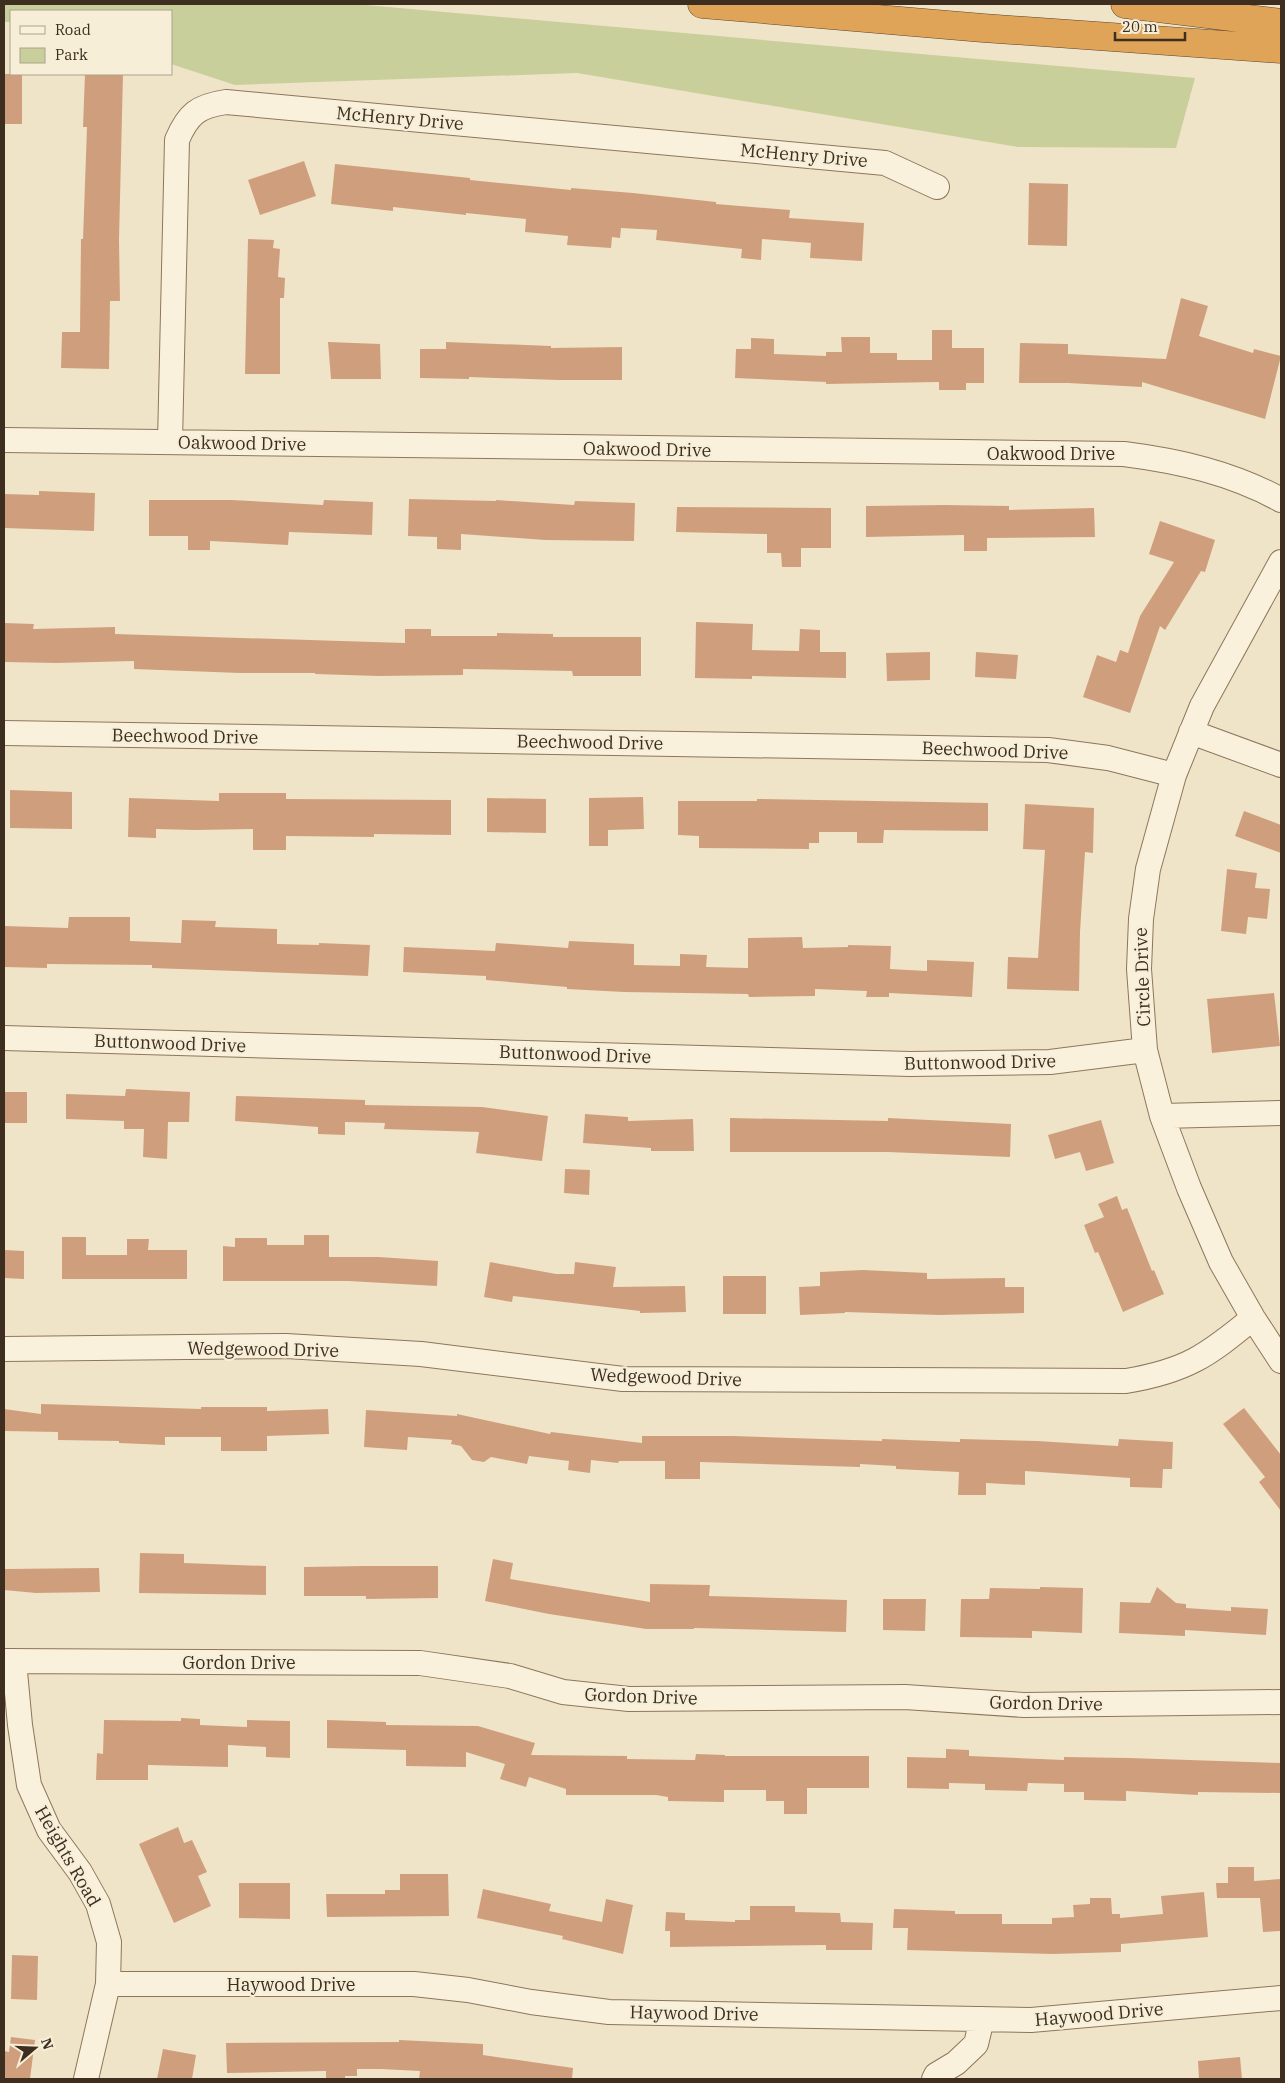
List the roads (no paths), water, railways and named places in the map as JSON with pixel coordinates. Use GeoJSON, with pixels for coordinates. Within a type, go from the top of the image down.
{"type":"FeatureCollection","features":[{"type":"Feature","properties":{"kind":"highway"},"geometry":{"type":"LineString","coordinates":[[702,4],[983,28],[1281,49]]}},
{"type":"Feature","properties":{"kind":"highway"},"geometry":{"type":"LineString","coordinates":[[1125,4],[1281,23]]}},
{"type":"Feature","properties":{"kind":"street","name":"McHenry Drive"},"geometry":{"type":"LineString","coordinates":[[170,442],[177,140],[184,124],[194,112],[210,104],[226,102],[885,163],[937,187]]}},
{"type":"Feature","properties":{"kind":"street","name":"Oakwood Drive"},"geometry":{"type":"LineString","coordinates":[[4,440],[1124,454],[1172,460],[1225,475],[1281,500]]}},
{"type":"Feature","properties":{"kind":"street","name":"Circle Drive"},"geometry":{"type":"LineString","coordinates":[[1281,562],[1202,706],[1174,775],[1148,869],[1140,919],[1138,968],[1145,1050],[1162,1116],[1221,1262],[1253,1318],[1281,1361]]}},
{"type":"Feature","properties":{"kind":"street"},"geometry":{"type":"LineString","coordinates":[[1191,732],[1281,765]]}},
{"type":"Feature","properties":{"kind":"street","name":"Beechwood Drive"},"geometry":{"type":"LineString","coordinates":[[4,733],[1048,750],[1108,758],[1174,775]]}},
{"type":"Feature","properties":{"kind":"street","name":"Buttonwood Drive"},"geometry":{"type":"LineString","coordinates":[[4,1038],[910,1064],[1050,1062],[1145,1050]]}},
{"type":"Feature","properties":{"kind":"street"},"geometry":{"type":"LineString","coordinates":[[1162,1116],[1281,1113]]}},
{"type":"Feature","properties":{"kind":"street","name":"Wedgewood Drive"},"geometry":{"type":"LineString","coordinates":[[4,1349],[286,1346],[421,1354],[623,1380],[1126,1381],[1156,1376],[1185,1366],[1214,1350],[1253,1318]]}},
{"type":"Feature","properties":{"kind":"street","name":"Gordon Drive"},"geometry":{"type":"LineString","coordinates":[[9,1661],[420,1663],[510,1676],[563,1692],[630,1699],[905,1697],[1024,1705],[1281,1702]]}},
{"type":"Feature","properties":{"kind":"street","name":"Heights Road"},"geometry":{"type":"LineString","coordinates":[[9,1661],[29,1785],[49,1830],[80,1872],[98,1904],[109,1942],[108,1984],[86,2079]]}},
{"type":"Feature","properties":{"kind":"street","name":"Haywood Drive"},"geometry":{"type":"LineString","coordinates":[[108,1984],[414,1984],[468,1990],[531,2002],[610,2012],[1031,2020],[1281,1998]]}},
{"type":"Feature","properties":{"kind":"street"},"geometry":{"type":"LineString","coordinates":[[934,2079],[936,2075],[956,2063],[976,2044],[982,2019]]}}]}
